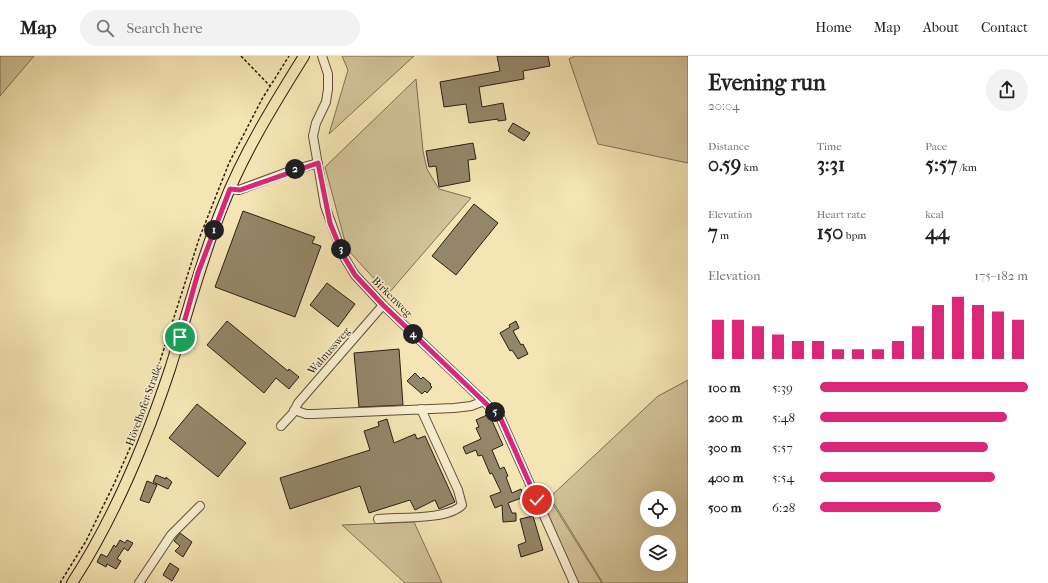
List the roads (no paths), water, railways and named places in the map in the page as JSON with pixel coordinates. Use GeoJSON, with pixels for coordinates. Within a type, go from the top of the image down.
{"type":"FeatureCollection","features":[{"type":"Feature","properties":{"kind":"main road","name":"Hövelhofer Straße"},"geometry":{"type":"LineString","coordinates":[[72,583],[107,523],[136,462],[170,368],[198,273],[230,189],[263,124],[304,56]]}},
{"type":"Feature","properties":{"kind":"street","name":"Birkenweg"},"geometry":{"type":"LineString","coordinates":[[322,56],[329,82],[326,102],[313,130],[314,152],[318,163],[326,206],[343,255],[355,275],[383,305],[500,417],[574,583]]}},
{"type":"Feature","properties":{"kind":"street"},"geometry":{"type":"LineString","coordinates":[[230,189],[240,190],[318,163]]}},
{"type":"Feature","properties":{"kind":"street","name":"Walnussweg"},"geometry":{"type":"LineString","coordinates":[[282,426],[294,411],[298,403],[383,305]]}},
{"type":"Feature","properties":{"kind":"street"},"geometry":{"type":"LineString","coordinates":[[294,411],[306,414],[421,409],[471,406],[484,401]]}},
{"type":"Feature","properties":{"kind":"street"},"geometry":{"type":"LineString","coordinates":[[378,519],[440,515],[457,510],[462,505],[458,490],[421,409]]}},
{"type":"Feature","properties":{"kind":"street"},"geometry":{"type":"LineString","coordinates":[[138,583],[171,535],[200,506]]}}]}
